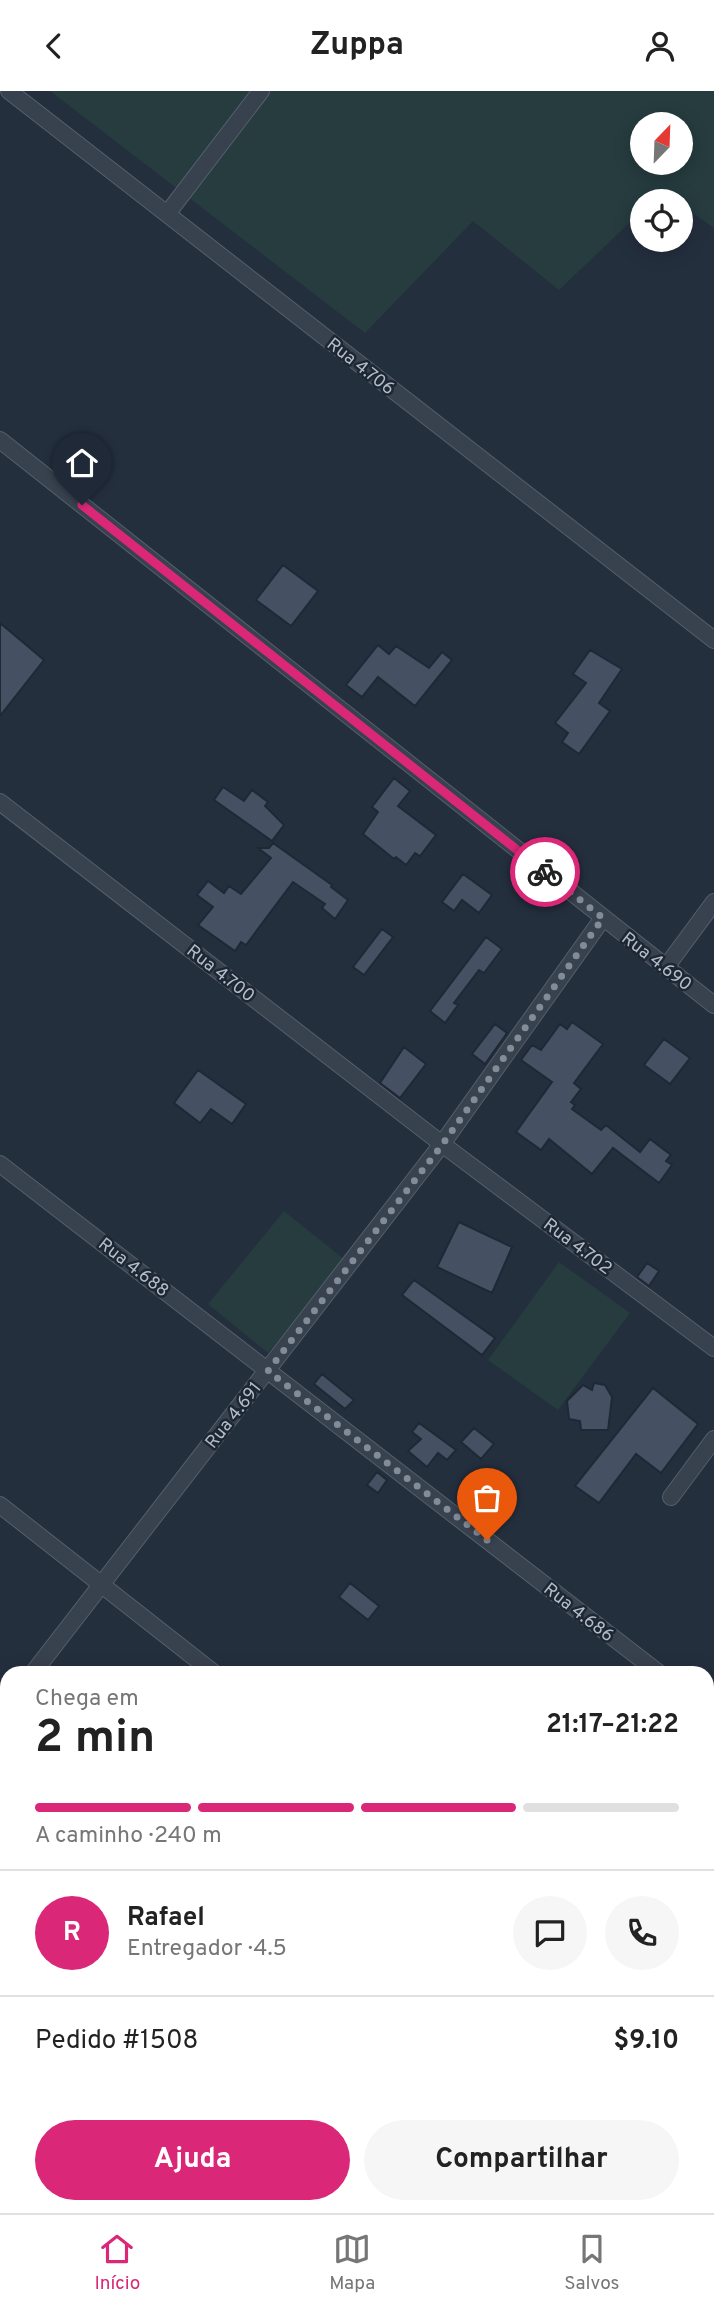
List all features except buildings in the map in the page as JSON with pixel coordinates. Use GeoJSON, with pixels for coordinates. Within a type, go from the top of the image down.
{"type":"FeatureCollection","features":[{"type":"Feature","properties":{"kind":"street","name":"Rua 4.706"},"geometry":{"type":"LineString","coordinates":[[9,91],[714,640]]}},
{"type":"Feature","properties":{"kind":"street"},"geometry":{"type":"LineString","coordinates":[[167,214],[261,91]]}},
{"type":"Feature","properties":{"kind":"street","name":"Rua 4.690"},"geometry":{"type":"LineString","coordinates":[[0,440],[714,1005]]}},
{"type":"Feature","properties":{"kind":"street","name":"Rua 4.700"},"geometry":{"type":"LineString","coordinates":[[0,802],[442,1145]]}},
{"type":"Feature","properties":{"kind":"street"},"geometry":{"type":"LineString","coordinates":[[666,967],[714,902]]}},
{"type":"Feature","properties":{"kind":"street","name":"Rua 4.691"},"geometry":{"type":"LineString","coordinates":[[38,1666],[442,1145],[603,918]]}},
{"type":"Feature","properties":{"kind":"street","name":"Rua 4.702"},"geometry":{"type":"LineString","coordinates":[[442,1145],[714,1348]]}},
{"type":"Feature","properties":{"kind":"street","name":"Rua 4.688"},"geometry":{"type":"LineString","coordinates":[[0,1164],[268,1371]]}},
{"type":"Feature","properties":{"kind":"street","name":"Rua 4.686"},"geometry":{"type":"LineString","coordinates":[[268,1371],[650,1666]]}},
{"type":"Feature","properties":{"kind":"street"},"geometry":{"type":"LineString","coordinates":[[671,1497],[714,1439]]}},
{"type":"Feature","properties":{"kind":"street"},"geometry":{"type":"LineString","coordinates":[[0,1505],[205,1666]]}},
{"type":"Feature","properties":{"kind":"green space"},"geometry":{"type":"Polygon","coordinates":[[[50,91],[714,91],[714,228],[693,213],[693,189],[630,189],[630,222],[559,290],[473,221],[365,333],[50,91]]]}},
{"type":"Feature","properties":{"kind":"green space"},"geometry":{"type":"Polygon","coordinates":[[[284,1211],[345,1260],[268,1353],[208,1304],[284,1211]]]}},
{"type":"Feature","properties":{"kind":"green space"},"geometry":{"type":"Polygon","coordinates":[[[559,1262],[630,1313],[558,1410],[488,1360],[559,1262]]]}},
{"type":"Feature","properties":{"kind":"way so far"},"geometry":{"type":"LineString","coordinates":[[487,1540],[268,1371],[442,1145],[603,918],[545,872]]}},
{"type":"Feature","properties":{"kind":"route"},"geometry":{"type":"LineString","coordinates":[[82,505],[545,872]]}}]}
